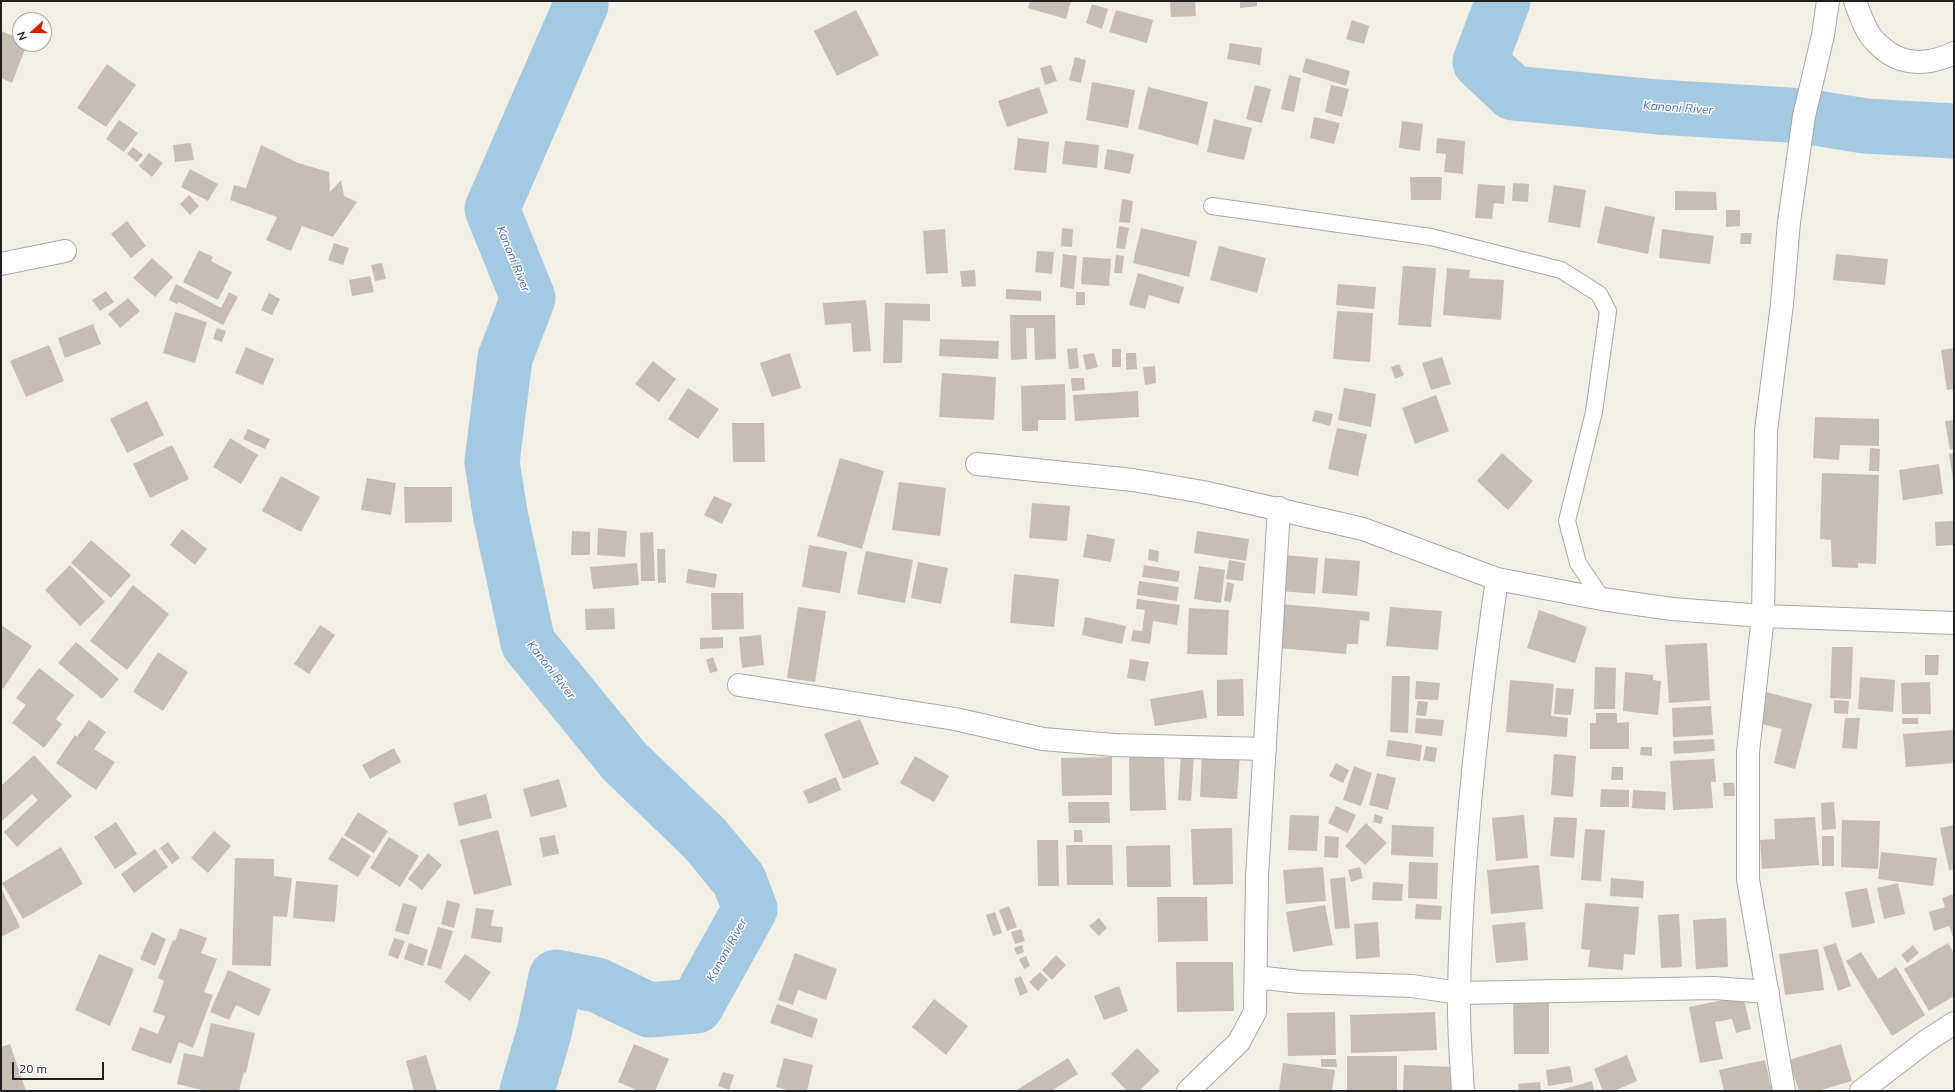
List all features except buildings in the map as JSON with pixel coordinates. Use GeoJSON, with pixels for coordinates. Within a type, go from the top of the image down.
{"type":"FeatureCollection","features":[{"type":"Feature","properties":{"kind":"street"},"geometry":{"type":"LineString","coordinates":[[1784,1091],[1748,879],[1748,752],[1763,616],[1766,431],[1803,124],[1823,35],[1828,1]]}},
{"type":"Feature","properties":{"kind":"street"},"geometry":{"type":"LineString","coordinates":[[1855,1],[1870,35],[1888,53],[1908,62],[1920,63],[1940,60],[1954,53]]}},
{"type":"Feature","properties":{"kind":"street"},"geometry":{"type":"LineString","coordinates":[[1,264],[65,251]]}},
{"type":"Feature","properties":{"kind":"street"},"geometry":{"type":"LineString","coordinates":[[977,464],[1133,480],[1203,492],[1278,508],[1363,529],[1497,579],[1602,599],[1672,608],[1763,616],[1954,623]]}},
{"type":"Feature","properties":{"kind":"street"},"geometry":{"type":"LineString","coordinates":[[1188,1091],[1239,1042],[1255,1012],[1257,876],[1278,508]]}},
{"type":"Feature","properties":{"kind":"street"},"geometry":{"type":"LineString","coordinates":[[1463,1091],[1458,993],[1467,827],[1480,695],[1497,579]]}},
{"type":"Feature","properties":{"kind":"street"},"geometry":{"type":"LineString","coordinates":[[739,685],[954,719],[1043,739],[1114,745],[1265,749]]}},
{"type":"Feature","properties":{"kind":"street"},"geometry":{"type":"LineString","coordinates":[[1256,977],[1300,982],[1412,986],[1458,993],[1714,988],[1768,992]]}},
{"type":"Feature","properties":{"kind":"street"},"geometry":{"type":"LineString","coordinates":[[1861,1091],[1925,1042],[1954,1023]]}},
{"type":"Feature","properties":{"kind":"lane"},"geometry":{"type":"LineString","coordinates":[[1212,206],[1431,237],[1561,270],[1599,294],[1608,311],[1594,412],[1567,521],[1578,563],[1602,599]]}},
{"type":"Feature","properties":{"kind":"waterway","name":"Kanoni River"},"geometry":{"type":"LineString","coordinates":[[527,1091],[544,1033],[556,977],[597,985],[649,1010],[696,1006],[750,909],[739,880],[705,839],[625,762],[528,643],[500,513],[492,462],[505,358],[528,298],[492,209],[581,5],[579,1]]}},
{"type":"Feature","properties":{"kind":"waterway","name":"Kanoni River"},"geometry":{"type":"LineString","coordinates":[[1503,1],[1480,62],[1513,93],[1658,107],[1804,116],[1865,126],[1954,131]]}}]}
